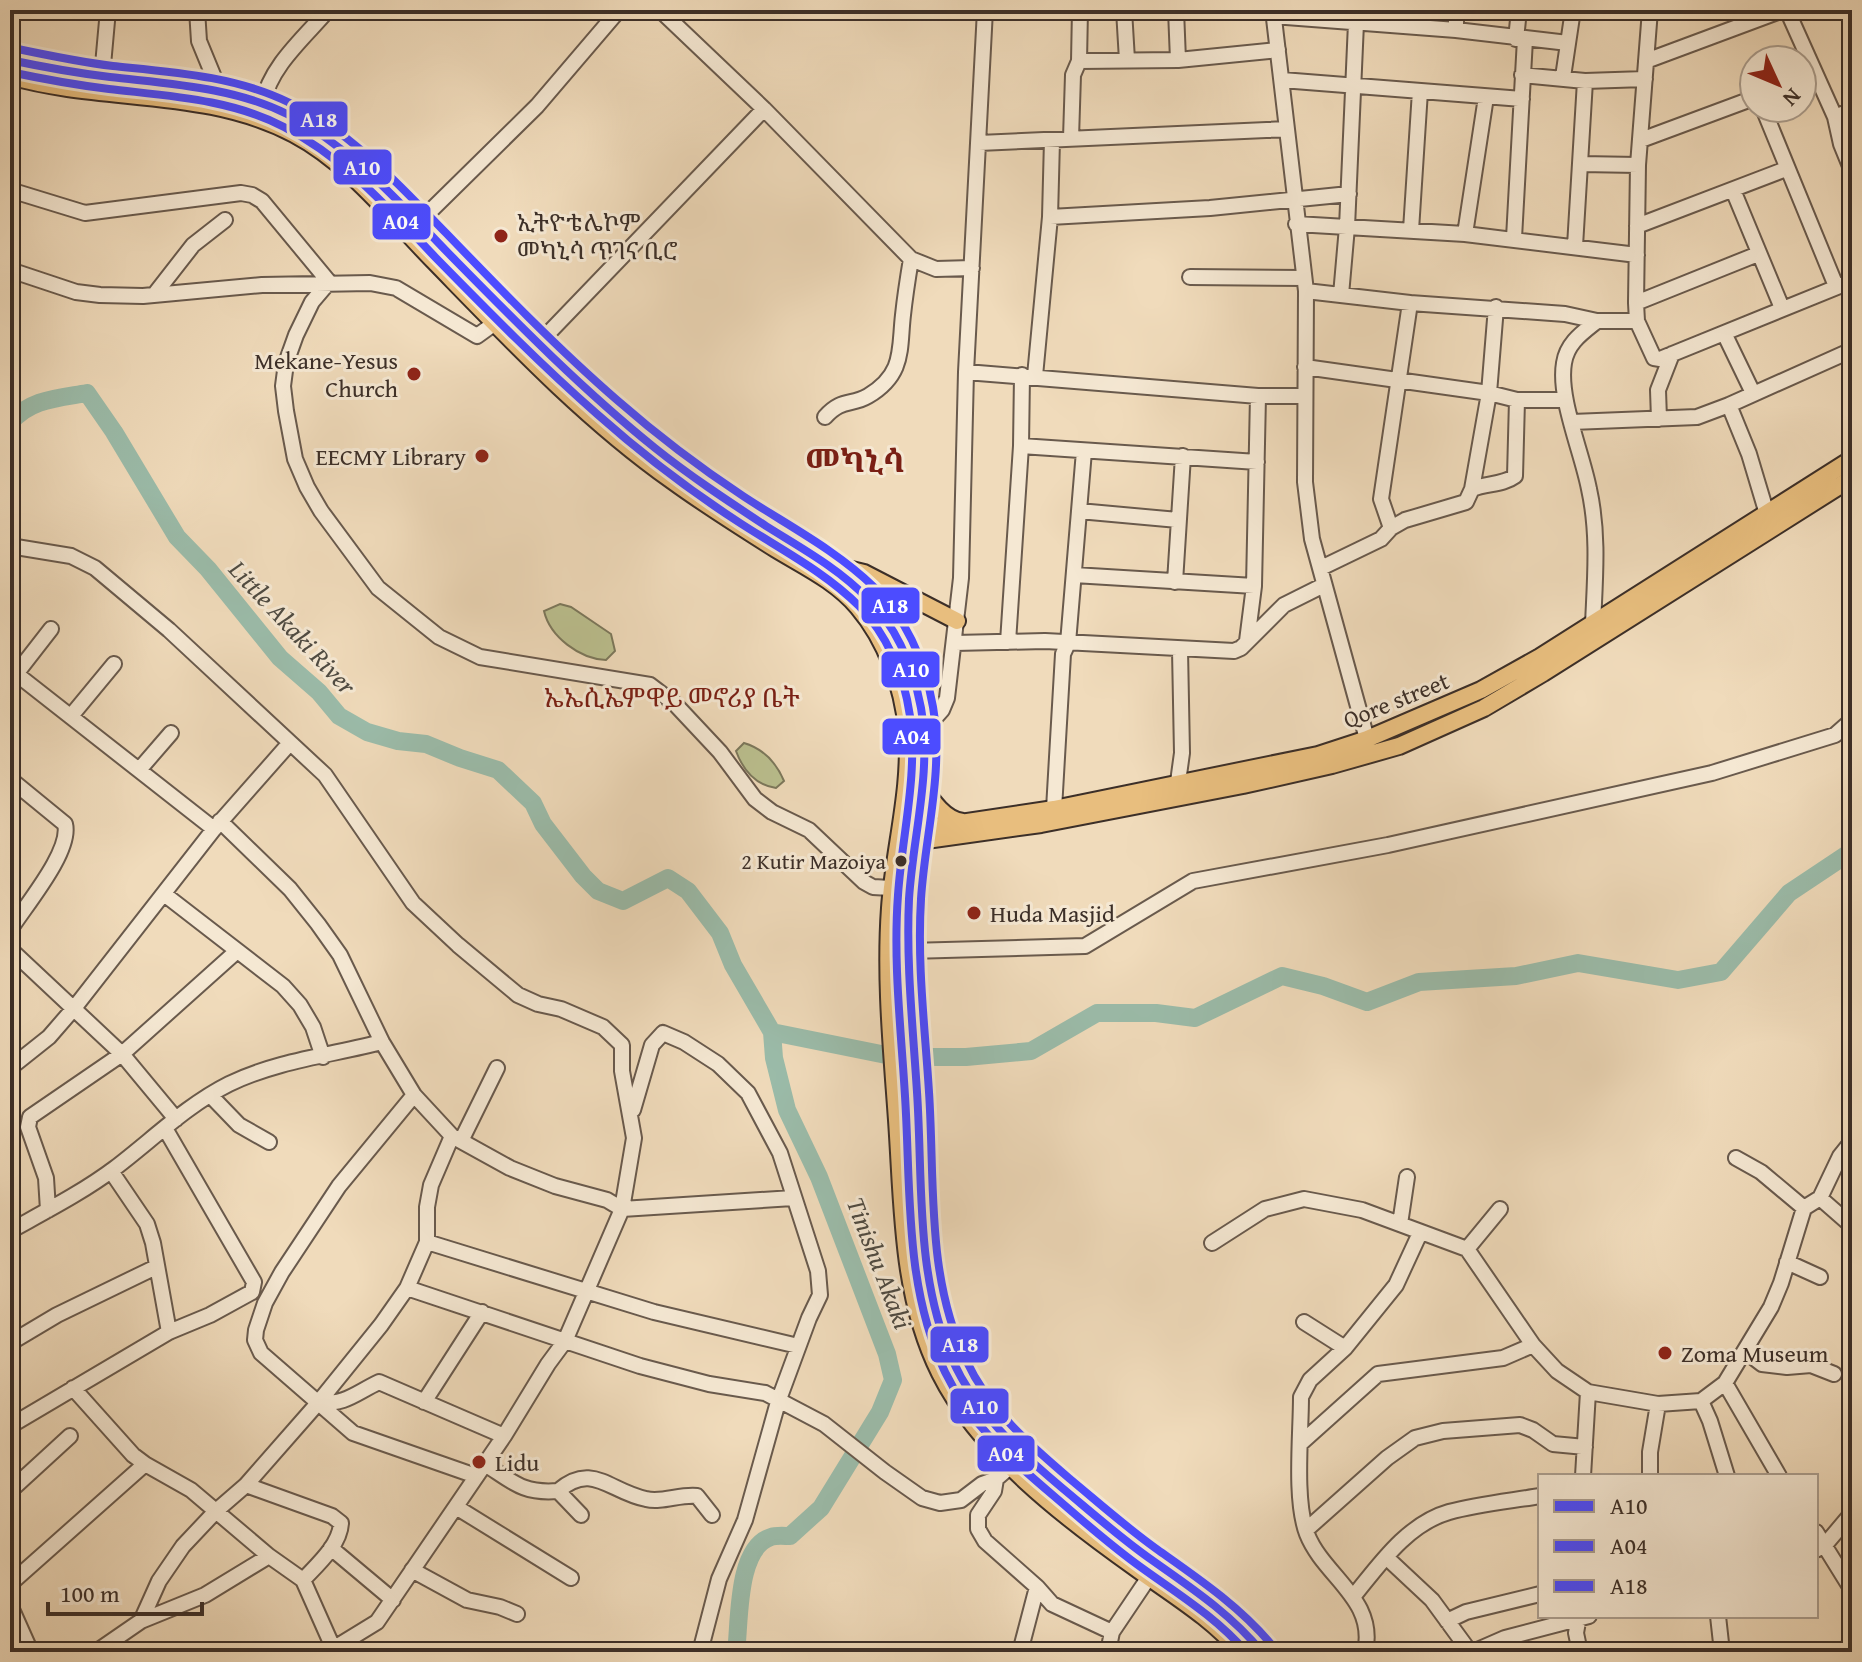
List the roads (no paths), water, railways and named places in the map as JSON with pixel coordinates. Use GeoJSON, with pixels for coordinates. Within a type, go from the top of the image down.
{"type":"FeatureCollection","features":[{"type":"Feature","properties":{"kind":"main road"},"geometry":{"type":"LineString","coordinates":[[1841,10],[1852,15]]}},
{"type":"Feature","properties":{"kind":"main road"},"geometry":{"type":"LineString","coordinates":[[10,60],[46,69],[211,89],[263,103],[303,121],[338,144],[495,323],[608,430],[671,480],[828,581],[855,603],[890,660],[901,694],[907,728],[907,764],[891,888],[889,1018],[907,1265],[926,1343],[941,1376],[966,1417],[1011,1466],[1093,1538],[1200,1612],[1225,1633],[1241,1652]]}},
{"type":"Feature","properties":{"kind":"main road"},"geometry":{"type":"LineString","coordinates":[[10,76],[77,90],[204,103],[247,114],[289,131],[332,159],[413,228],[620,421],[678,468],[829,565],[876,605],[906,654],[917,687],[925,729],[909,951],[928,1286],[939,1329],[975,1399],[992,1423],[1022,1453],[1143,1554],[1222,1611],[1262,1652]]}},
{"type":"Feature","properties":{"kind":"main road","name":"Qore street"},"geometry":{"type":"LineString","coordinates":[[1596,632],[1852,459]]}},
{"type":"Feature","properties":{"kind":"main road","name":"Qore street"},"geometry":{"type":"LineString","coordinates":[[916,835],[952,836],[1041,824],[1243,785],[1366,748],[1596,632],[1852,478]]}},
{"type":"Feature","properties":{"kind":"main road"},"geometry":{"type":"LineString","coordinates":[[829,565],[864,573],[957,621]]}},
{"type":"Feature","properties":{"kind":"main road","name":"Qore street"},"geometry":{"type":"LineString","coordinates":[[898,838],[1366,748]]}},
{"type":"Feature","properties":{"kind":"main road"},"geometry":{"type":"LineString","coordinates":[[923,787],[936,805],[955,821],[969,822]]}},
{"type":"Feature","properties":{"kind":"main road"},"geometry":{"type":"LineString","coordinates":[[913,867],[924,848],[952,836]]}},
{"type":"Feature","properties":{"kind":"street"},"geometry":{"type":"LineString","coordinates":[[102,76],[108,10]]}},
{"type":"Feature","properties":{"kind":"street"},"geometry":{"type":"LineString","coordinates":[[211,10],[197,16],[199,41],[213,75],[211,89]]}},
{"type":"Feature","properties":{"kind":"street"},"geometry":{"type":"LineString","coordinates":[[263,103],[266,89],[276,71],[328,10]]}},
{"type":"Feature","properties":{"kind":"street"},"geometry":{"type":"LineString","coordinates":[[413,228],[537,106],[619,10]]}},
{"type":"Feature","properties":{"kind":"street"},"geometry":{"type":"LineString","coordinates":[[660,10],[764,109],[911,259],[936,269],[972,268]]}},
{"type":"Feature","properties":{"kind":"street"},"geometry":{"type":"LineString","coordinates":[[925,729],[942,710],[947,698],[961,578],[966,372],[985,10]]}},
{"type":"Feature","properties":{"kind":"street"},"geometry":{"type":"LineString","coordinates":[[1071,138],[1073,75],[1079,61],[1080,10]]}},
{"type":"Feature","properties":{"kind":"street"},"geometry":{"type":"LineString","coordinates":[[1124,10],[1127,60]]}},
{"type":"Feature","properties":{"kind":"street"},"geometry":{"type":"LineString","coordinates":[[1176,10],[1178,60]]}},
{"type":"Feature","properties":{"kind":"street"},"geometry":{"type":"LineString","coordinates":[[1456,10],[1456,30]]}},
{"type":"Feature","properties":{"kind":"street"},"geometry":{"type":"LineString","coordinates":[[1514,238],[1522,99],[1519,10]]}},
{"type":"Feature","properties":{"kind":"street"},"geometry":{"type":"LineString","coordinates":[[1563,77],[1573,10]]}},
{"type":"Feature","properties":{"kind":"street"},"geometry":{"type":"LineString","coordinates":[[1650,10],[1638,165],[1636,303],[1637,321],[1654,358],[1660,359],[1852,281]]}},
{"type":"Feature","properties":{"kind":"street"},"geometry":{"type":"LineString","coordinates":[[1646,61],[1785,10],[1797,44]]}},
{"type":"Feature","properties":{"kind":"street"},"geometry":{"type":"LineString","coordinates":[[1366,748],[1312,539],[1305,482],[1305,284],[1273,13],[1356,23],[1381,17],[1520,39],[1568,43]]}},
{"type":"Feature","properties":{"kind":"street"},"geometry":{"type":"LineString","coordinates":[[1341,295],[1349,194],[1356,23]]}},
{"type":"Feature","properties":{"kind":"street"},"geometry":{"type":"LineString","coordinates":[[1079,61],[1178,60],[1278,50]]}},
{"type":"Feature","properties":{"kind":"street"},"geometry":{"type":"LineString","coordinates":[[1522,75],[1585,81],[1645,79]]}},
{"type":"Feature","properties":{"kind":"street"},"geometry":{"type":"LineString","coordinates":[[1282,80],[1522,99]]}},
{"type":"Feature","properties":{"kind":"street"},"geometry":{"type":"LineString","coordinates":[[1575,246],[1585,81]]}},
{"type":"Feature","properties":{"kind":"street"},"geometry":{"type":"LineString","coordinates":[[1818,90],[1835,117],[1852,171]]}},
{"type":"Feature","properties":{"kind":"street"},"geometry":{"type":"LineString","coordinates":[[1411,230],[1420,91]]}},
{"type":"Feature","properties":{"kind":"street"},"geometry":{"type":"LineString","coordinates":[[1465,234],[1486,97]]}},
{"type":"Feature","properties":{"kind":"street"},"geometry":{"type":"LineString","coordinates":[[1641,140],[1738,104]]}},
{"type":"Feature","properties":{"kind":"street"},"geometry":{"type":"LineString","coordinates":[[539,343],[764,109]]}},
{"type":"Feature","properties":{"kind":"street"},"geometry":{"type":"LineString","coordinates":[[1835,117],[1852,110]]}},
{"type":"Feature","properties":{"kind":"street"},"geometry":{"type":"LineString","coordinates":[[1769,124],[1836,286]]}},
{"type":"Feature","properties":{"kind":"street"},"geometry":{"type":"LineString","coordinates":[[979,143],[1287,129]]}},
{"type":"Feature","properties":{"kind":"street"},"geometry":{"type":"LineString","coordinates":[[1008,642],[1021,446],[1050,217],[1052,140]]}},
{"type":"Feature","properties":{"kind":"street"},"geometry":{"type":"LineString","coordinates":[[1581,164],[1638,165]]}},
{"type":"Feature","properties":{"kind":"street"},"geometry":{"type":"LineString","coordinates":[[1637,226],[1786,169]]}},
{"type":"Feature","properties":{"kind":"street"},"geometry":{"type":"LineString","coordinates":[[10,190],[85,213],[241,193],[252,195],[262,201],[329,282]]}},
{"type":"Feature","properties":{"kind":"street"},"geometry":{"type":"LineString","coordinates":[[1733,190],[1782,308]]}},
{"type":"Feature","properties":{"kind":"street"},"geometry":{"type":"LineString","coordinates":[[1050,217],[1210,208],[1349,194]]}},
{"type":"Feature","properties":{"kind":"street"},"geometry":{"type":"LineString","coordinates":[[154,295],[193,245],[225,220]]}},
{"type":"Feature","properties":{"kind":"street"},"geometry":{"type":"LineString","coordinates":[[1296,224],[1514,238],[1637,255]]}},
{"type":"Feature","properties":{"kind":"street"},"geometry":{"type":"LineString","coordinates":[[1636,303],[1758,254]]}},
{"type":"Feature","properties":{"kind":"street"},"geometry":{"type":"LineString","coordinates":[[825,417],[844,402],[867,397],[895,370],[902,348],[902,319],[911,259]]}},
{"type":"Feature","properties":{"kind":"street"},"geometry":{"type":"LineString","coordinates":[[10,270],[76,292],[100,295],[154,295],[329,282],[370,283],[396,288],[477,336],[495,323]]}},
{"type":"Feature","properties":{"kind":"street"},"geometry":{"type":"LineString","coordinates":[[1190,277],[1305,284],[1341,295],[1410,303],[1496,307],[1565,314],[1597,321],[1637,321]]}},
{"type":"Feature","properties":{"kind":"street"},"geometry":{"type":"LineString","coordinates":[[329,282],[312,302],[291,349],[283,386],[286,411],[295,459],[307,487],[378,588],[439,637],[480,657],[650,685],[675,704],[720,752],[755,799],[772,812],[809,830],[864,882],[873,887],[891,888]]}},
{"type":"Feature","properties":{"kind":"street"},"geometry":{"type":"LineString","coordinates":[[1391,528],[1381,499],[1410,303]]}},
{"type":"Feature","properties":{"kind":"street"},"geometry":{"type":"LineString","coordinates":[[1321,568],[1381,539],[1391,528],[1425,513],[1466,502],[1472,489],[1489,393],[1496,307]]}},
{"type":"Feature","properties":{"kind":"street"},"geometry":{"type":"LineString","coordinates":[[1596,632],[1597,532],[1589,488],[1562,386],[1564,360],[1575,338],[1597,321]]}},
{"type":"Feature","properties":{"kind":"street"},"geometry":{"type":"LineString","coordinates":[[1724,333],[1753,393]]}},
{"type":"Feature","properties":{"kind":"street"},"geometry":{"type":"LineString","coordinates":[[1572,422],[1697,417],[1852,350]]}},
{"type":"Feature","properties":{"kind":"street"},"geometry":{"type":"LineString","coordinates":[[1659,419],[1658,390],[1672,354]]}},
{"type":"Feature","properties":{"kind":"street"},"geometry":{"type":"LineString","coordinates":[[1305,367],[1489,393],[1517,400],[1565,400]]}},
{"type":"Feature","properties":{"kind":"street"},"geometry":{"type":"LineString","coordinates":[[966,372],[1258,396],[1304,396]]}},
{"type":"Feature","properties":{"kind":"street"},"geometry":{"type":"LineString","coordinates":[[1246,642],[1254,586],[1258,396]]}},
{"type":"Feature","properties":{"kind":"street"},"geometry":{"type":"LineString","coordinates":[[1472,489],[1508,481],[1515,476],[1517,400]]}},
{"type":"Feature","properties":{"kind":"street"},"geometry":{"type":"LineString","coordinates":[[1729,405],[1749,454],[1767,514]]}},
{"type":"Feature","properties":{"kind":"street"},"geometry":{"type":"LineString","coordinates":[[1021,446],[1257,462]]}},
{"type":"Feature","properties":{"kind":"street"},"geometry":{"type":"LineString","coordinates":[[1054,809],[1063,654],[1068,643],[1084,451]]}},
{"type":"Feature","properties":{"kind":"street"},"geometry":{"type":"LineString","coordinates":[[1175,582],[1183,456]]}},
{"type":"Feature","properties":{"kind":"street"},"geometry":{"type":"LineString","coordinates":[[1079,511],[1178,520]]}},
{"type":"Feature","properties":{"kind":"street"},"geometry":{"type":"LineString","coordinates":[[10,546],[71,556],[95,568],[169,630],[325,775],[413,903],[458,945],[518,995],[561,1009],[611,1032],[622,1045],[622,1071],[634,1138],[622,1209],[565,1341],[377,1622],[332,1651],[303,1580],[269,1556],[191,1490],[133,1455],[73,1388]]}},
{"type":"Feature","properties":{"kind":"street"},"geometry":{"type":"LineString","coordinates":[[1074,575],[1254,586]]}},
{"type":"Feature","properties":{"kind":"street"},"geometry":{"type":"LineString","coordinates":[[955,643],[1068,643],[1234,651],[1284,605],[1324,585]]}},
{"type":"Feature","properties":{"kind":"street"},"geometry":{"type":"LineString","coordinates":[[51,629],[13,671],[139,770],[217,825],[290,889],[340,955],[382,1042],[414,1095],[456,1138],[510,1168],[555,1186],[607,1200],[622,1209],[793,1198]]}},
{"type":"Feature","properties":{"kind":"street"},"geometry":{"type":"LineString","coordinates":[[1178,782],[1182,753],[1180,650]]}},
{"type":"Feature","properties":{"kind":"street"},"geometry":{"type":"LineString","coordinates":[[71,716],[114,664]]}},
{"type":"Feature","properties":{"kind":"street"},"geometry":{"type":"LineString","coordinates":[[909,951],[1085,946],[1193,881],[1388,845],[1712,773],[1835,735],[1852,720]]}},
{"type":"Feature","properties":{"kind":"street"},"geometry":{"type":"LineString","coordinates":[[139,770],[171,733]]}},
{"type":"Feature","properties":{"kind":"street"},"geometry":{"type":"LineString","coordinates":[[10,1068],[49,1037],[75,1007],[217,825],[289,744]]}},
{"type":"Feature","properties":{"kind":"street"},"geometry":{"type":"LineString","coordinates":[[10,779],[65,824],[66,831],[63,848],[10,930]]}},
{"type":"Feature","properties":{"kind":"street"},"geometry":{"type":"LineString","coordinates":[[164,894],[283,986],[300,1005],[313,1027],[323,1057]]}},
{"type":"Feature","properties":{"kind":"street"},"geometry":{"type":"LineString","coordinates":[[10,949],[122,1054],[171,1124],[254,1282],[252,1292],[244,1298],[169,1332],[10,1426]]}},
{"type":"Feature","properties":{"kind":"street"},"geometry":{"type":"LineString","coordinates":[[48,1210],[46,1178],[28,1127],[30,1117],[71,1092],[122,1054],[237,951]]}},
{"type":"Feature","properties":{"kind":"street"},"geometry":{"type":"LineString","coordinates":[[631,1119],[652,1045],[663,1033],[684,1042],[718,1064],[748,1093],[780,1153],[818,1271],[820,1295],[778,1402],[745,1520],[719,1579],[700,1652]]}},
{"type":"Feature","properties":{"kind":"street"},"geometry":{"type":"LineString","coordinates":[[10,1231],[111,1171],[227,1085],[272,1067],[382,1042]]}},
{"type":"Feature","properties":{"kind":"street"},"geometry":{"type":"LineString","coordinates":[[141,1621],[159,1581],[183,1546],[246,1485],[318,1403],[407,1288],[427,1242],[427,1207],[431,1185],[497,1068]]}},
{"type":"Feature","properties":{"kind":"street"},"geometry":{"type":"LineString","coordinates":[[414,1095],[318,1215],[265,1303],[255,1340],[261,1353],[353,1433],[481,1470],[536,1493],[558,1491],[571,1480],[585,1477],[647,1500],[697,1496],[712,1515]]}},
{"type":"Feature","properties":{"kind":"street"},"geometry":{"type":"LineString","coordinates":[[211,1096],[239,1125],[269,1142]]}},
{"type":"Feature","properties":{"kind":"street"},"geometry":{"type":"LineString","coordinates":[[1212,1243],[1265,1209],[1304,1199],[1362,1210],[1467,1249],[1533,1345],[1557,1371],[1588,1392],[1658,1404],[1701,1401],[1725,1383],[1771,1307],[1804,1208],[1820,1198],[1840,1156],[1852,1141]]}},
{"type":"Feature","properties":{"kind":"street"},"geometry":{"type":"LineString","coordinates":[[1736,1158],[1761,1172],[1804,1208]]}},
{"type":"Feature","properties":{"kind":"street"},"geometry":{"type":"LineString","coordinates":[[111,1171],[147,1224],[169,1332]]}},
{"type":"Feature","properties":{"kind":"street"},"geometry":{"type":"LineString","coordinates":[[1400,1224],[1407,1177]]}},
{"type":"Feature","properties":{"kind":"street"},"geometry":{"type":"LineString","coordinates":[[1820,1198],[1852,1226]]}},
{"type":"Feature","properties":{"kind":"street"},"geometry":{"type":"LineString","coordinates":[[1467,1249],[1500,1209]]}},
{"type":"Feature","properties":{"kind":"street"},"geometry":{"type":"LineString","coordinates":[[1365,1652],[1369,1630],[1353,1597],[1310,1541],[1306,1530],[1301,1497],[1301,1397],[1304,1388],[1345,1348],[1396,1285],[1420,1233]]}},
{"type":"Feature","properties":{"kind":"street"},"geometry":{"type":"LineString","coordinates":[[427,1242],[654,1312],[798,1346]]}},
{"type":"Feature","properties":{"kind":"street"},"geometry":{"type":"LineString","coordinates":[[1787,1262],[1820,1277]]}},
{"type":"Feature","properties":{"kind":"street"},"geometry":{"type":"LineString","coordinates":[[10,1343],[57,1315],[156,1267]]}},
{"type":"Feature","properties":{"kind":"street"},"geometry":{"type":"LineString","coordinates":[[407,1288],[640,1366],[709,1384],[765,1393],[845,1438],[922,1498],[940,1503],[961,1500],[1011,1466]]}},
{"type":"Feature","properties":{"kind":"street"},"geometry":{"type":"LineString","coordinates":[[424,1402],[482,1312]]}},
{"type":"Feature","properties":{"kind":"street"},"geometry":{"type":"LineString","coordinates":[[1304,1322],[1345,1348]]}},
{"type":"Feature","properties":{"kind":"street"},"geometry":{"type":"LineString","coordinates":[[1301,1443],[1378,1374],[1503,1358],[1533,1345]]}},
{"type":"Feature","properties":{"kind":"street"},"geometry":{"type":"LineString","coordinates":[[1745,1351],[1762,1364],[1787,1367],[1811,1365],[1834,1374]]}},
{"type":"Feature","properties":{"kind":"street"},"geometry":{"type":"LineString","coordinates":[[318,1403],[337,1404],[379,1382],[504,1436]]}},
{"type":"Feature","properties":{"kind":"street"},"geometry":{"type":"LineString","coordinates":[[1725,1383],[1778,1474]]}},
{"type":"Feature","properties":{"kind":"street"},"geometry":{"type":"LineString","coordinates":[[1583,1474],[1588,1392]]}},
{"type":"Feature","properties":{"kind":"street"},"geometry":{"type":"LineString","coordinates":[[1701,1401],[1726,1474]]}},
{"type":"Feature","properties":{"kind":"street"},"geometry":{"type":"LineString","coordinates":[[1650,1474],[1650,1452],[1658,1404]]}},
{"type":"Feature","properties":{"kind":"street"},"geometry":{"type":"LineString","coordinates":[[1306,1530],[1387,1458],[1415,1438],[1443,1431],[1520,1425],[1553,1444],[1585,1447]]}},
{"type":"Feature","properties":{"kind":"street"},"geometry":{"type":"LineString","coordinates":[[10,1491],[70,1436]]}},
{"type":"Feature","properties":{"kind":"street"},"geometry":{"type":"LineString","coordinates":[[10,1584],[145,1464]]}},
{"type":"Feature","properties":{"kind":"street"},"geometry":{"type":"LineString","coordinates":[[996,1479],[994,1491],[978,1515],[978,1529],[985,1541],[1052,1604],[1112,1632]]}},
{"type":"Feature","properties":{"kind":"street"},"geometry":{"type":"LineString","coordinates":[[246,1485],[332,1516],[341,1523],[331,1548],[303,1580]]}},
{"type":"Feature","properties":{"kind":"street"},"geometry":{"type":"LineString","coordinates":[[558,1491],[581,1515]]}},
{"type":"Feature","properties":{"kind":"street"},"geometry":{"type":"LineString","coordinates":[[1353,1597],[1386,1557],[1411,1533],[1448,1512],[1538,1496]]}},
{"type":"Feature","properties":{"kind":"street"},"geometry":{"type":"LineString","coordinates":[[456,1507],[571,1578]]}},
{"type":"Feature","properties":{"kind":"street"},"geometry":{"type":"LineString","coordinates":[[1852,1513],[1819,1542],[1852,1590]]}},
{"type":"Feature","properties":{"kind":"street"},"geometry":{"type":"LineString","coordinates":[[331,1548],[393,1600]]}},
{"type":"Feature","properties":{"kind":"street"},"geometry":{"type":"LineString","coordinates":[[96,1652],[141,1621],[205,1595],[269,1556]]}},
{"type":"Feature","properties":{"kind":"street"},"geometry":{"type":"LineString","coordinates":[[1386,1557],[1432,1600],[1472,1652],[1505,1638],[1575,1618]]}},
{"type":"Feature","properties":{"kind":"street"},"geometry":{"type":"LineString","coordinates":[[412,1570],[467,1600],[517,1614]]}},
{"type":"Feature","properties":{"kind":"street"},"geometry":{"type":"LineString","coordinates":[[1108,1652],[1112,1632],[1149,1577]]}},
{"type":"Feature","properties":{"kind":"street"},"geometry":{"type":"LineString","coordinates":[[1020,1652],[1037,1587]]}},
{"type":"Feature","properties":{"kind":"street"},"geometry":{"type":"LineString","coordinates":[[1447,1621],[1466,1612],[1538,1594]]}},
{"type":"Feature","properties":{"kind":"street"},"geometry":{"type":"LineString","coordinates":[[10,1605],[31,1652]]}},
{"type":"Feature","properties":{"kind":"street"},"geometry":{"type":"LineString","coordinates":[[1580,1652],[1576,1633],[1581,1618]]}},
{"type":"Feature","properties":{"kind":"street"},"geometry":{"type":"LineString","coordinates":[[1718,1618],[1722,1652]]}},
{"type":"Feature","properties":{"kind":"street"},"geometry":{"type":"LineString","coordinates":[[1223,1652],[1225,1633]]}},
{"type":"Feature","properties":{"kind":"street"},"geometry":{"type":"LineString","coordinates":[[1835,1652],[1852,1647]]}},
{"type":"Feature","properties":{"kind":"waterway","name":"Little Akaki River"},"geometry":{"type":"LineString","coordinates":[[10,423],[35,404],[87,393],[177,537],[208,569],[280,658],[319,692],[339,716],[367,732],[398,741],[426,744],[498,770],[533,803],[543,824],[598,891],[623,901],[668,878],[688,891],[720,933],[733,965],[772,1032],[774,1058],[787,1110],[819,1177],[887,1354],[893,1380],[880,1412],[821,1508],[790,1536],[771,1537],[760,1544],[751,1556],[742,1588],[736,1652]]}},
{"type":"Feature","properties":{"kind":"waterway","name":"Little Akaki River"},"geometry":{"type":"LineString","coordinates":[[772,1032],[896,1057],[966,1057],[1031,1051],[1097,1013],[1156,1013],[1195,1018],[1282,976],[1323,986],[1367,1002],[1419,982],[1516,976],[1578,963],[1678,980],[1721,972],[1789,893],[1852,851]]}},
{"type":"Feature","properties":{"kind":"place","name":"ኢትዮቴሌኮም መካኒሳ ጥገና ቢሮ"},"geometry":{"type":"Point","coordinates":[501,236]}},
{"type":"Feature","properties":{"kind":"place","name":"Mekane-Yesus Church"},"geometry":{"type":"Point","coordinates":[414,374]}},
{"type":"Feature","properties":{"kind":"place","name":"EECMY Library"},"geometry":{"type":"Point","coordinates":[482,456]}},
{"type":"Feature","properties":{"kind":"place","name":"2 Kutir Mazoiya"},"geometry":{"type":"Point","coordinates":[901,861]}},
{"type":"Feature","properties":{"kind":"place","name":"Huda Masjid"},"geometry":{"type":"Point","coordinates":[974,913]}},
{"type":"Feature","properties":{"kind":"place","name":"Zoma Museum"},"geometry":{"type":"Point","coordinates":[1665,1353]}},
{"type":"Feature","properties":{"kind":"place","name":"Lidu"},"geometry":{"type":"Point","coordinates":[479,1462]}},
{"type":"Feature","properties":{"kind":"district","name":"መካኒሳ"},"geometry":{"type":"Point","coordinates":[855,460]}},
{"type":"Feature","properties":{"kind":"district","name":"ኤኤሲኤምዋይ መኖሪያ ቤት"},"geometry":{"type":"Point","coordinates":[672,697]}},
{"type":"Feature","properties":{"kind":"water label","name":"Tinishu Akaki"},"geometry":{"type":"Point","coordinates":[880,1263]}}]}
